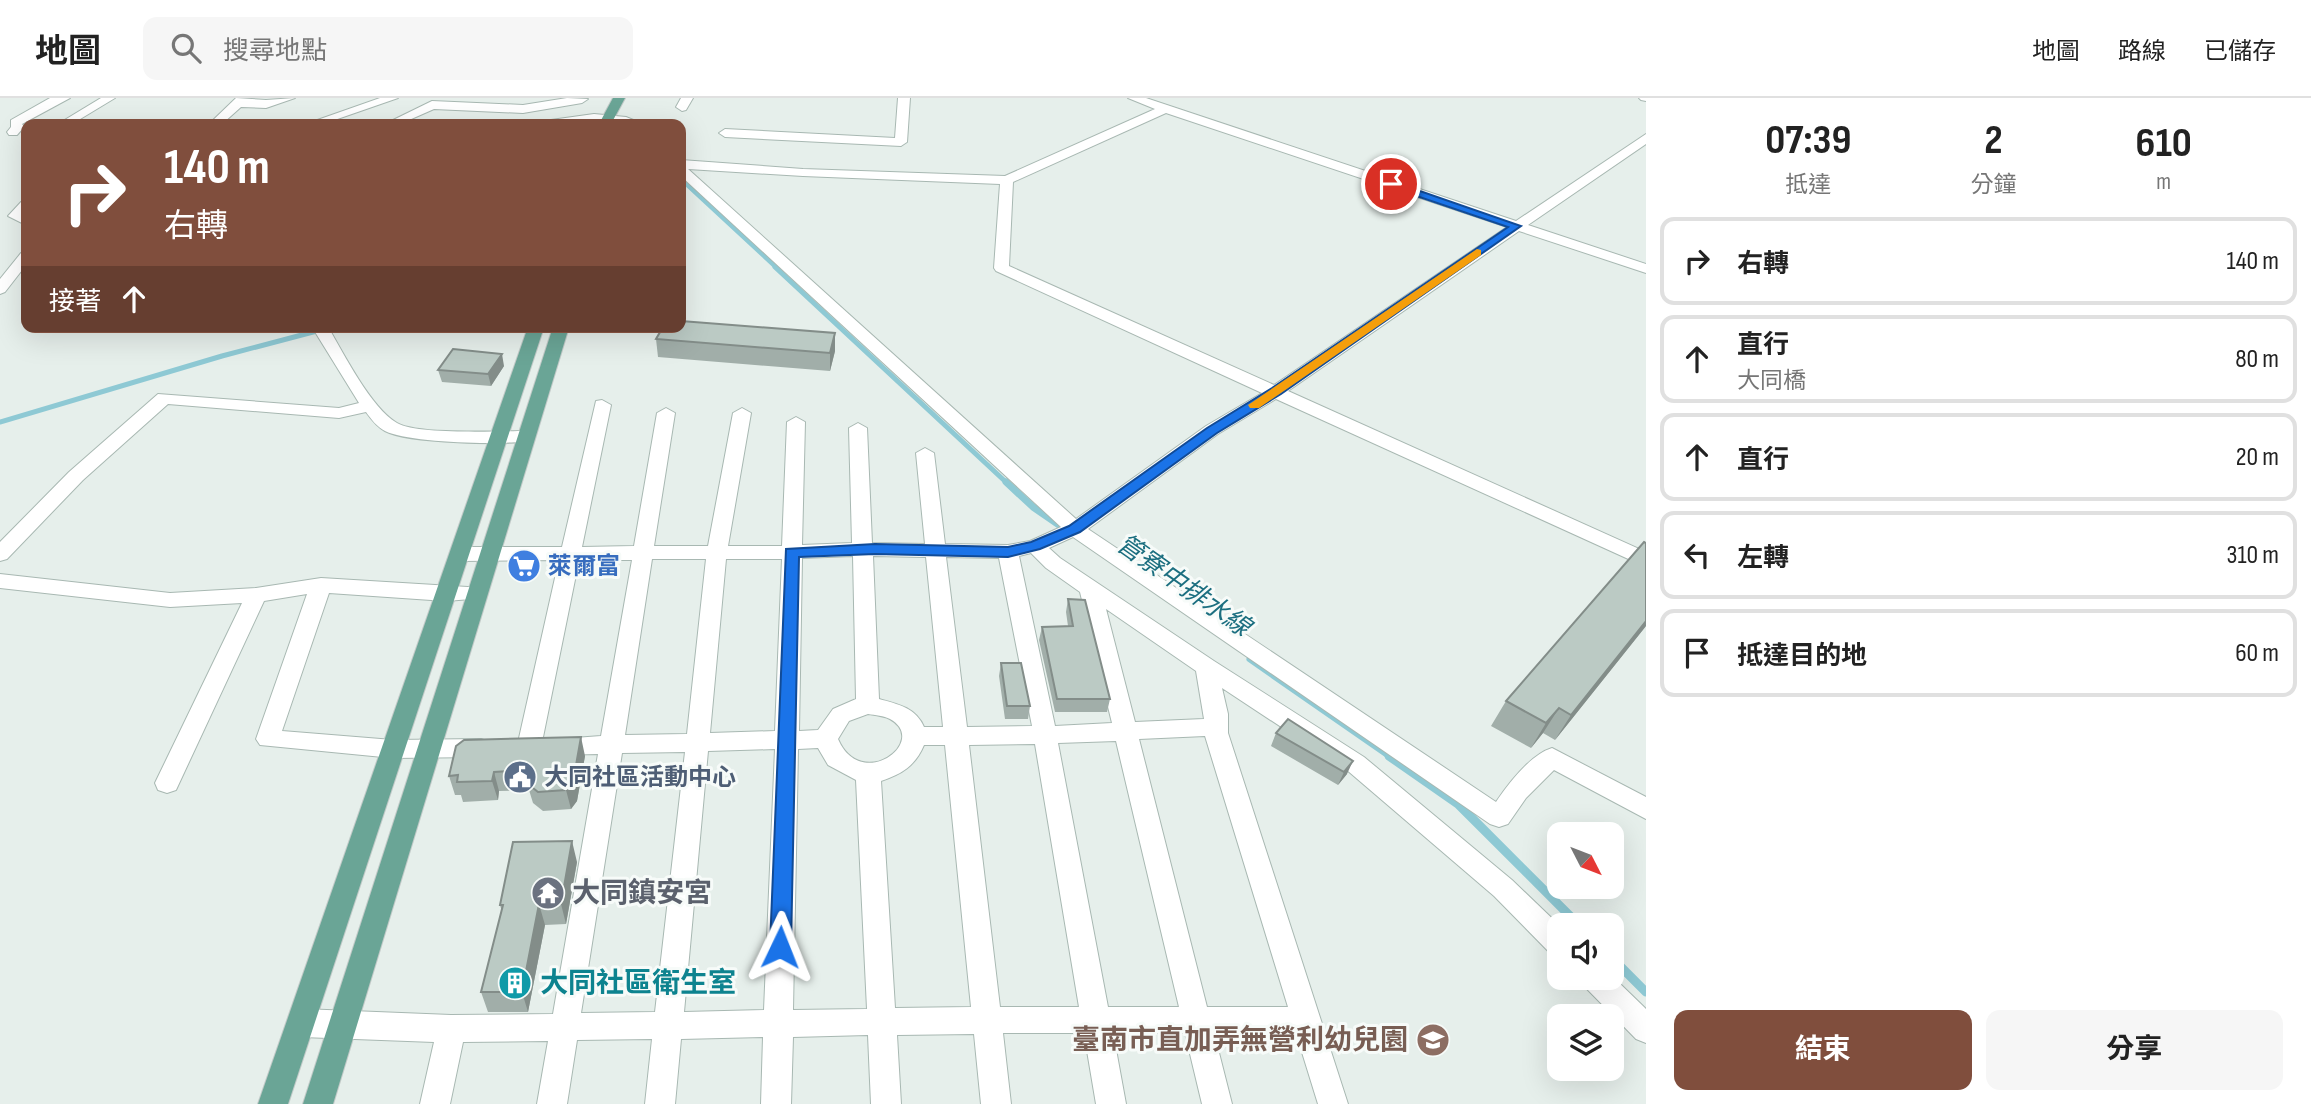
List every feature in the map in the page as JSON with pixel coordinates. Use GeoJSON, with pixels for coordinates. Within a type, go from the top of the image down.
{"type":"FeatureCollection","features":[{"type":"Feature","properties":{"kind":"main road"},"geometry":{"type":"LineString","coordinates":[[608,119],[618,98]]}},
{"type":"Feature","properties":{"kind":"main road"},"geometry":{"type":"LineString","coordinates":[[624,119],[634,98]]}},
{"type":"Feature","properties":{"kind":"main road"},"geometry":{"type":"LineString","coordinates":[[273,1104],[534,333]]}},
{"type":"Feature","properties":{"kind":"main road"},"geometry":{"type":"LineString","coordinates":[[318,1104],[559,333]]}},
{"type":"Feature","properties":{"kind":"street"},"geometry":{"type":"LineString","coordinates":[[23,119],[64,98]]}},
{"type":"Feature","properties":{"kind":"street"},"geometry":{"type":"LineString","coordinates":[[79,98],[107,100]]}},
{"type":"Feature","properties":{"kind":"street"},"geometry":{"type":"LineString","coordinates":[[220,119],[240,100],[266,104],[289,98]]}},
{"type":"Feature","properties":{"kind":"street"},"geometry":{"type":"LineString","coordinates":[[327,119],[391,98]]}},
{"type":"Feature","properties":{"kind":"street"},"geometry":{"type":"LineString","coordinates":[[725,133],[901,142],[904,98]]}},
{"type":"Feature","properties":{"kind":"street"},"geometry":{"type":"LineString","coordinates":[[1134,98],[1646,269]]}},
{"type":"Feature","properties":{"kind":"street"},"geometry":{"type":"LineString","coordinates":[[402,119],[432,105],[523,109],[582,99],[605,119]]}},
{"type":"Feature","properties":{"kind":"street"},"geometry":{"type":"LineString","coordinates":[[73,119],[107,100]]}},
{"type":"Feature","properties":{"kind":"street"},"geometry":{"type":"LineString","coordinates":[[686,167],[1007,180],[1165,108]]}},
{"type":"Feature","properties":{"kind":"street"},"geometry":{"type":"LineString","coordinates":[[577,119],[598,119]]}},
{"type":"Feature","properties":{"kind":"street"},"geometry":{"type":"LineString","coordinates":[[13,133],[18,127],[15,123],[21,120]]}},
{"type":"Feature","properties":{"kind":"street"},"geometry":{"type":"LineString","coordinates":[[460,554],[862,550],[1008,552],[1035,546],[1075,529],[1212,430],[1277,391],[1646,138]]}},
{"type":"Feature","properties":{"kind":"street"},"geometry":{"type":"LineString","coordinates":[[686,172],[1075,529],[1499,817],[1517,791],[1552,757],[1646,809]]}},
{"type":"Feature","properties":{"kind":"street"},"geometry":{"type":"LineString","coordinates":[[1007,180],[1001,268],[1646,560]]}},
{"type":"Feature","properties":{"kind":"street"},"geometry":{"type":"LineString","coordinates":[[0,288],[21,262]]}},
{"type":"Feature","properties":{"kind":"street"},"geometry":{"type":"LineString","coordinates":[[0,288],[21,281]]}},
{"type":"Feature","properties":{"kind":"street"},"geometry":{"type":"LineString","coordinates":[[324,333],[371,406],[383,422],[394,429],[500,437],[526,436]]}},
{"type":"Feature","properties":{"kind":"street"},"geometry":{"type":"LineString","coordinates":[[0,554],[76,476],[164,398],[339,414],[371,406]]}},
{"type":"Feature","properties":{"kind":"street"},"geometry":{"type":"LineString","coordinates":[[528,747],[602,405]]}},
{"type":"Feature","properties":{"kind":"street"},"geometry":{"type":"LineString","coordinates":[[660,1104],[717,553],[742,412]]}},
{"type":"Feature","properties":{"kind":"street"},"geometry":{"type":"LineString","coordinates":[[552,1104],[666,413]]}},
{"type":"Feature","properties":{"kind":"street"},"geometry":{"type":"LineString","coordinates":[[776,1104],[796,422]]}},
{"type":"Feature","properties":{"kind":"street"},"geometry":{"type":"LineString","coordinates":[[858,428],[868,705]]}},
{"type":"Feature","properties":{"kind":"street"},"geometry":{"type":"LineString","coordinates":[[925,453],[996,1104]]}},
{"type":"Feature","properties":{"kind":"street"},"geometry":{"type":"LineString","coordinates":[[1035,546],[1090,588],[1206,667],[1356,764],[1503,888],[1547,931]]}},
{"type":"Feature","properties":{"kind":"street"},"geometry":{"type":"LineString","coordinates":[[1008,552],[1045,735],[1111,1104]]}},
{"type":"Feature","properties":{"kind":"street"},"geometry":{"type":"LineString","coordinates":[[0,581],[170,600],[256,595],[321,585],[446,594],[477,593]]}},
{"type":"Feature","properties":{"kind":"street"},"geometry":{"type":"LineString","coordinates":[[321,585],[268,739],[393,749],[826,739]]}},
{"type":"Feature","properties":{"kind":"street"},"geometry":{"type":"LineString","coordinates":[[1090,588],[1217,1104]]}},
{"type":"Feature","properties":{"kind":"street"},"geometry":{"type":"LineString","coordinates":[[167,783],[256,595]]}},
{"type":"Feature","properties":{"kind":"street"},"geometry":{"type":"LineString","coordinates":[[1206,667],[1216,713],[1216,727],[1333,1104]]}},
{"type":"Feature","properties":{"kind":"street"},"geometry":{"type":"LineString","coordinates":[[868,705],[888,707],[904,716],[914,736],[914,747],[902,762],[887,770],[868,773],[850,768],[835,758],[826,739],[832,722],[848,709],[868,705]]}},
{"type":"Feature","properties":{"kind":"street"},"geometry":{"type":"LineString","coordinates":[[914,736],[1045,735],[1216,727]]}},
{"type":"Feature","properties":{"kind":"street"},"geometry":{"type":"LineString","coordinates":[[868,773],[886,1104]]}},
{"type":"Feature","properties":{"kind":"street"},"geometry":{"type":"LineString","coordinates":[[1607,990],[1646,1029]]}},
{"type":"Feature","properties":{"kind":"street"},"geometry":{"type":"LineString","coordinates":[[302,1023],[451,1029],[986,1020],[1308,1020]]}},
{"type":"Feature","properties":{"kind":"street"},"geometry":{"type":"LineString","coordinates":[[435,1104],[451,1029]]}},
{"type":"Feature","properties":{"kind":"building"},"geometry":{"type":"Polygon","coordinates":[[[686,321],[835,333],[830,353],[656,339],[660,333],[686,333],[686,321]]]}},
{"type":"Feature","properties":{"kind":"building"},"geometry":{"type":"Polygon","coordinates":[[[453,349],[502,354],[488,374],[438,370],[453,349]]]}},
{"type":"Feature","properties":{"kind":"building"},"geometry":{"type":"Polygon","coordinates":[[[1644,542],[1646,621],[1571,715],[1559,708],[1546,723],[1506,701],[1644,542]]]}},
{"type":"Feature","properties":{"kind":"building"},"geometry":{"type":"Polygon","coordinates":[[[1068,599],[1085,600],[1110,699],[1057,699],[1042,627],[1073,626],[1068,599]]]}},
{"type":"Feature","properties":{"kind":"building"},"geometry":{"type":"Polygon","coordinates":[[[1001,663],[1021,663],[1030,706],[1007,706],[1001,663]]]}},
{"type":"Feature","properties":{"kind":"building"},"geometry":{"type":"Polygon","coordinates":[[[1288,719],[1353,761],[1344,772],[1276,733],[1288,719]]]}},
{"type":"Feature","properties":{"kind":"building"},"geometry":{"type":"Polygon","coordinates":[[[581,737],[573,782],[566,790],[538,792],[528,784],[530,770],[494,772],[492,781],[457,782],[458,775],[449,776],[456,746],[464,740],[581,737]]]}},
{"type":"Feature","properties":{"kind":"building"},"geometry":{"type":"Polygon","coordinates":[[[572,841],[561,904],[539,904],[522,992],[481,992],[503,905],[500,905],[513,842],[572,841]]]}},
{"type":"Feature","properties":{"kind":"waterway","name":"管寮中排水線"},"geometry":{"type":"LineString","coordinates":[[686,184],[777,268]]}},
{"type":"Feature","properties":{"kind":"waterway","name":"管寮中排水線"},"geometry":{"type":"LineString","coordinates":[[775,267],[1008,484]]}},
{"type":"Feature","properties":{"kind":"waterway"},"geometry":{"type":"LineString","coordinates":[[0,422],[309,333]]}},
{"type":"Feature","properties":{"kind":"waterway","name":"管寮中排水線"},"geometry":{"type":"LineString","coordinates":[[1006,482],[1033,507],[1065,529]]}},
{"type":"Feature","properties":{"kind":"waterway","name":"管寮中排水線"},"geometry":{"type":"LineString","coordinates":[[1250,659],[1391,757]]}},
{"type":"Feature","properties":{"kind":"waterway","name":"管寮中排水線"},"geometry":{"type":"LineString","coordinates":[[1389,756],[1458,804],[1567,913]]}},
{"type":"Feature","properties":{"kind":"waterway","name":"管寮中排水線"},"geometry":{"type":"LineString","coordinates":[[1624,970],[1646,992]]}},
{"type":"Feature","properties":{"kind":"slow traffic"},"geometry":{"type":"LineString","coordinates":[[1254,405],[1477,253]]}},
{"type":"Feature","properties":{"kind":"place","name":"萊爾富"},"geometry":{"type":"Point","coordinates":[524,566]}},
{"type":"Feature","properties":{"kind":"place","name":"大同社區活動中心"},"geometry":{"type":"Point","coordinates":[520,777]}},
{"type":"Feature","properties":{"kind":"place","name":"大同鎮安宮"},"geometry":{"type":"Point","coordinates":[548,893]}},
{"type":"Feature","properties":{"kind":"place","name":"大同社區衛生室"},"geometry":{"type":"Point","coordinates":[515,983]}},
{"type":"Feature","properties":{"kind":"place","name":"臺南市直加弄無營利幼兒園"},"geometry":{"type":"Point","coordinates":[1433,1040]}},
{"type":"Feature","properties":{"kind":"route"},"geometry":{"type":"LineString","coordinates":[[780,947],[792,552],[875,549],[1008,552],[1035,546],[1075,529],[1212,430],[1277,391],[1516,226],[1391,184]]}}]}
